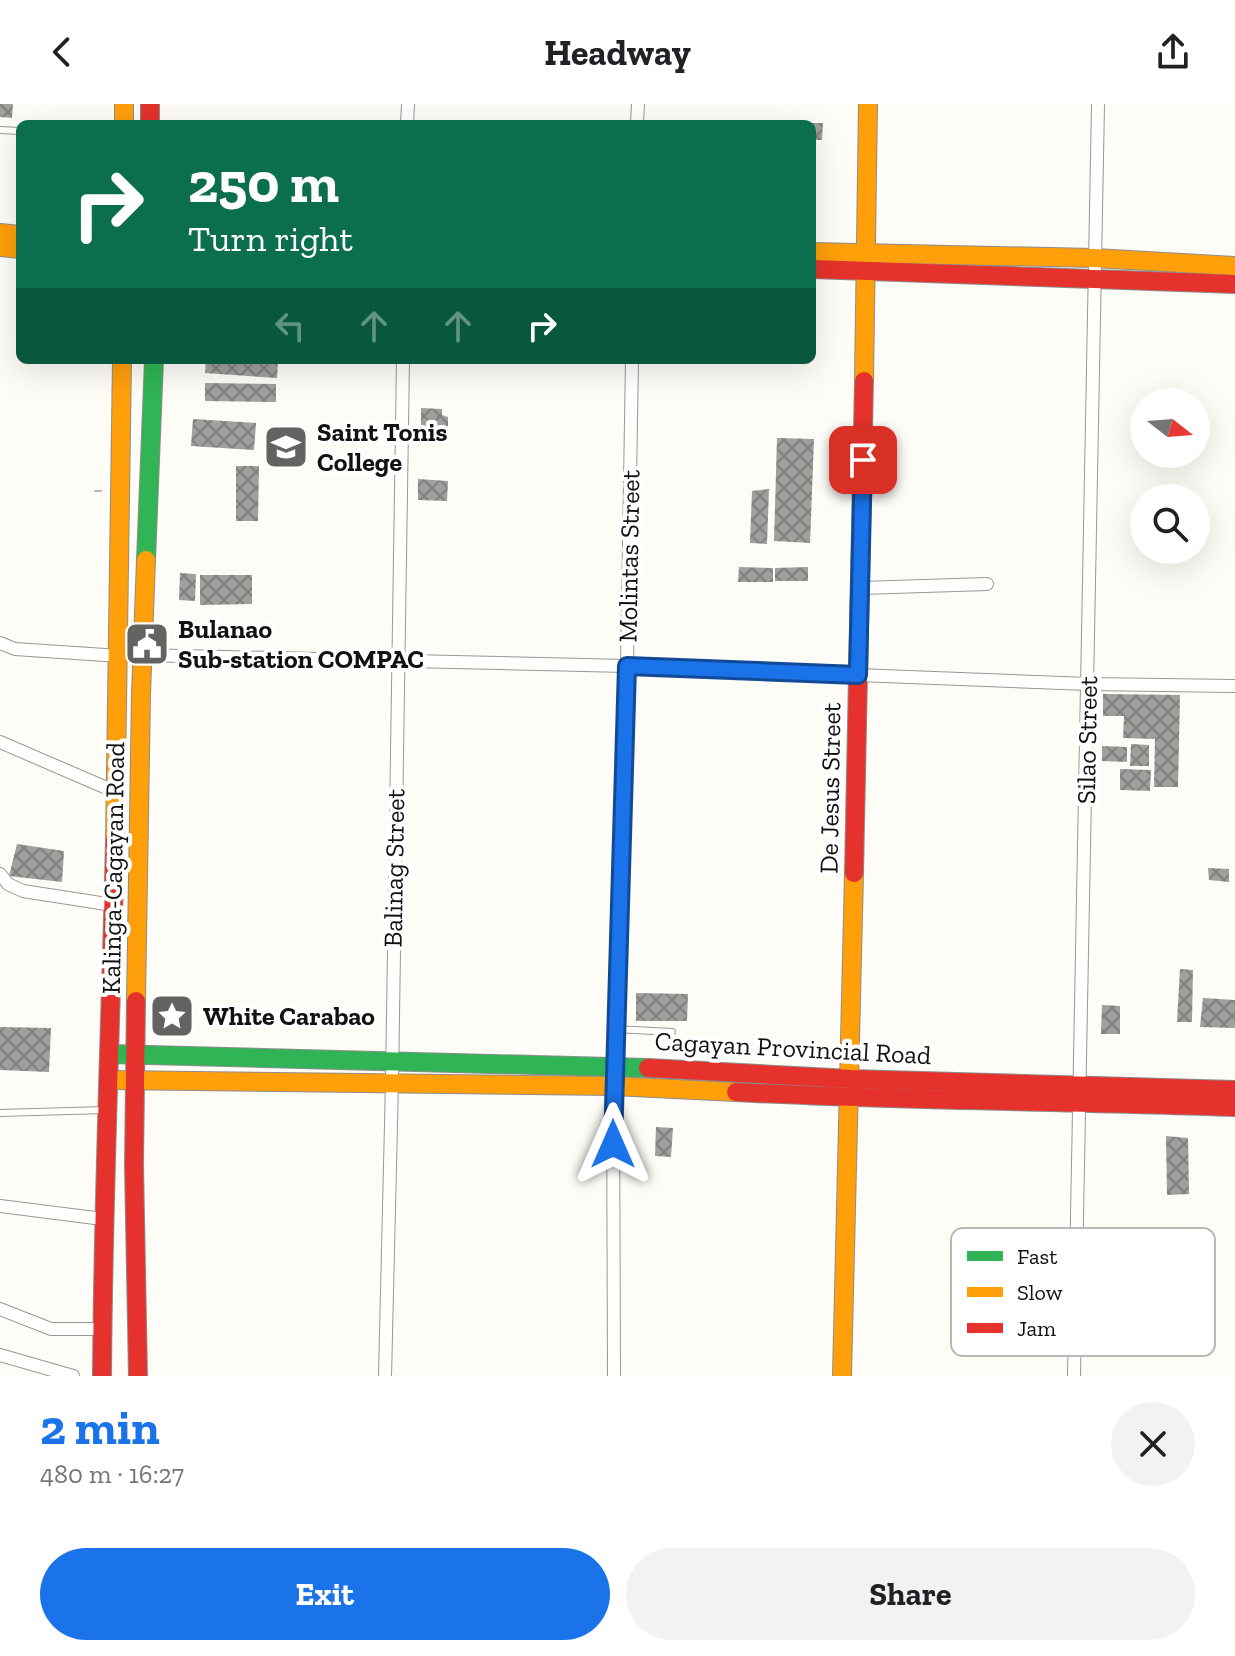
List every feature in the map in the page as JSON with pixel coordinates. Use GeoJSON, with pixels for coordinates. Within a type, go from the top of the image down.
{"type":"FeatureCollection","features":[{"type":"Feature","properties":{"kind":"main road","name":"De Jesus Street"},"geometry":{"type":"LineString","coordinates":[[842,1376],[843,1266],[851,1088],[868,104]]}},
{"type":"Feature","properties":{"kind":"main road"},"geometry":{"type":"LineString","coordinates":[[816,253],[867,261],[1094,267],[1235,266]]}},
{"type":"Feature","properties":{"kind":"main road"},"geometry":{"type":"LineString","coordinates":[[816,268],[867,261]]}},
{"type":"Feature","properties":{"kind":"main road"},"geometry":{"type":"LineString","coordinates":[[1094,267],[1235,284]]}},
{"type":"Feature","properties":{"kind":"main road","name":"Kalinga-Cagayan Road"},"geometry":{"type":"LineString","coordinates":[[102,1376],[103,1219],[116,792],[122,364]]}},
{"type":"Feature","properties":{"kind":"main road","name":"Kalinga-Cagayan Road"},"geometry":{"type":"LineString","coordinates":[[138,1376],[134,1165],[144,655],[154,364]]}},
{"type":"Feature","properties":{"kind":"main road","name":"Cagayan Provincial Road"},"geometry":{"type":"LineString","coordinates":[[109,1054],[241,1057],[392,1072],[613,1086],[1081,1092],[1235,1090]]}},
{"type":"Feature","properties":{"kind":"main road"},"geometry":{"type":"LineString","coordinates":[[241,1057],[241,1083]]}},
{"type":"Feature","properties":{"kind":"main road","name":"Cagayan Provincial Road"},"geometry":{"type":"LineString","coordinates":[[109,1080],[241,1083],[392,1072],[614,1066],[851,1088]]}},
{"type":"Feature","properties":{"kind":"main road","name":"Cagayan Provincial Road"},"geometry":{"type":"LineString","coordinates":[[1081,1092],[1235,1107]]}},
{"type":"Feature","properties":{"kind":"street","name":"Silao Street"},"geometry":{"type":"LineString","coordinates":[[1078,1228],[1098,104]]}},
{"type":"Feature","properties":{"kind":"street","name":"Balinag Street"},"geometry":{"type":"LineString","coordinates":[[385,1376],[403,364]]}},
{"type":"Feature","properties":{"kind":"street","name":"Molintas Street"},"geometry":{"type":"LineString","coordinates":[[614,1376],[613,1086],[627,666],[632,364]]}},
{"type":"Feature","properties":{"kind":"street"},"geometry":{"type":"LineString","coordinates":[[861,588],[987,584]]}},
{"type":"Feature","properties":{"kind":"street"},"geometry":{"type":"LineString","coordinates":[[0,643],[15,649],[118,656],[627,666],[1088,684],[1235,686]]}},
{"type":"Feature","properties":{"kind":"street"},"geometry":{"type":"LineString","coordinates":[[0,742],[116,792]]}},
{"type":"Feature","properties":{"kind":"street"},"geometry":{"type":"LineString","coordinates":[[0,874],[8,884],[23,891],[113,905]]}},
{"type":"Feature","properties":{"kind":"street"},"geometry":{"type":"LineString","coordinates":[[0,1206],[103,1219]]}},
{"type":"Feature","properties":{"kind":"street"},"geometry":{"type":"LineString","coordinates":[[0,1309],[51,1329],[103,1329]]}},
{"type":"Feature","properties":{"kind":"street"},"geometry":{"type":"LineString","coordinates":[[0,1355],[73,1376]]}},
{"type":"Feature","properties":{"kind":"street","name":"Silao Street"},"geometry":{"type":"LineString","coordinates":[[1074,1356],[1074,1376]]}},
{"type":"Feature","properties":{"kind":"lane"},"geometry":{"type":"LineString","coordinates":[[615,1029],[672,1032]]}},
{"type":"Feature","properties":{"kind":"lane"},"geometry":{"type":"LineString","coordinates":[[0,1113],[108,1110]]}},
{"type":"Feature","properties":{"kind":"building"},"geometry":{"type":"Polygon","coordinates":[[[0,104],[13,104],[12,118],[0,117],[0,104]]]}},
{"type":"Feature","properties":{"kind":"building"},"geometry":{"type":"Polygon","coordinates":[[[816,123],[823,123],[822,140],[816,140],[816,123]]]}},
{"type":"Feature","properties":{"kind":"building"},"geometry":{"type":"Polygon","coordinates":[[[206,364],[278,364],[277,378],[205,373],[206,364]]]}},
{"type":"Feature","properties":{"kind":"building"},"geometry":{"type":"Polygon","coordinates":[[[205,383],[276,384],[276,402],[205,401],[205,383]]]}},
{"type":"Feature","properties":{"kind":"building"},"geometry":{"type":"Polygon","coordinates":[[[421,408],[442,409],[442,415],[448,417],[448,433],[421,433],[421,408]]]}},
{"type":"Feature","properties":{"kind":"building"},"geometry":{"type":"Polygon","coordinates":[[[193,419],[256,423],[254,450],[191,446],[193,419]]]}},
{"type":"Feature","properties":{"kind":"building"},"geometry":{"type":"Polygon","coordinates":[[[777,438],[814,439],[810,543],[774,541],[777,438]]]}},
{"type":"Feature","properties":{"kind":"building"},"geometry":{"type":"Polygon","coordinates":[[[236,466],[259,466],[258,521],[236,521],[236,466]]]}},
{"type":"Feature","properties":{"kind":"building"},"geometry":{"type":"Polygon","coordinates":[[[418,479],[448,481],[447,501],[418,500],[418,479]]]}},
{"type":"Feature","properties":{"kind":"building"},"geometry":{"type":"Polygon","coordinates":[[[769,489],[767,544],[750,543],[752,491],[769,489]]]}},
{"type":"Feature","properties":{"kind":"building"},"geometry":{"type":"Polygon","coordinates":[[[739,567],[773,568],[773,582],[738,582],[739,567]]]}},
{"type":"Feature","properties":{"kind":"building"},"geometry":{"type":"Polygon","coordinates":[[[808,567],[808,581],[775,581],[775,568],[808,567]]]}},
{"type":"Feature","properties":{"kind":"building"},"geometry":{"type":"Polygon","coordinates":[[[180,573],[196,574],[195,601],[179,600],[180,573]]]}},
{"type":"Feature","properties":{"kind":"building"},"geometry":{"type":"Polygon","coordinates":[[[200,575],[252,575],[252,604],[200,605],[200,575]]]}},
{"type":"Feature","properties":{"kind":"building"},"geometry":{"type":"Polygon","coordinates":[[[1103,694],[1180,695],[1178,787],[1154,787],[1155,739],[1123,738],[1124,716],[1103,716],[1103,694]]]}},
{"type":"Feature","properties":{"kind":"building"},"geometry":{"type":"Polygon","coordinates":[[[1131,744],[1149,745],[1149,766],[1130,766],[1131,744]]]}},
{"type":"Feature","properties":{"kind":"building"},"geometry":{"type":"Polygon","coordinates":[[[1102,746],[1127,747],[1127,762],[1102,761],[1102,746]]]}},
{"type":"Feature","properties":{"kind":"building"},"geometry":{"type":"Polygon","coordinates":[[[1120,769],[1151,770],[1150,791],[1120,790],[1120,769]]]}},
{"type":"Feature","properties":{"kind":"building"},"geometry":{"type":"Polygon","coordinates":[[[17,844],[64,851],[62,882],[9,876],[17,844]]]}},
{"type":"Feature","properties":{"kind":"building"},"geometry":{"type":"Polygon","coordinates":[[[1208,868],[1229,869],[1229,882],[1209,880],[1208,868]]]}},
{"type":"Feature","properties":{"kind":"building"},"geometry":{"type":"Polygon","coordinates":[[[1180,969],[1193,970],[1192,1022],[1177,1022],[1180,969]]]}},
{"type":"Feature","properties":{"kind":"building"},"geometry":{"type":"Polygon","coordinates":[[[636,993],[688,994],[687,1021],[636,1021],[636,993]]]}},
{"type":"Feature","properties":{"kind":"building"},"geometry":{"type":"Polygon","coordinates":[[[1203,998],[1235,1000],[1235,1028],[1200,1027],[1203,998]]]}},
{"type":"Feature","properties":{"kind":"building"},"geometry":{"type":"Polygon","coordinates":[[[1102,1005],[1120,1006],[1120,1034],[1101,1034],[1102,1005]]]}},
{"type":"Feature","properties":{"kind":"building"},"geometry":{"type":"Polygon","coordinates":[[[0,1027],[51,1028],[49,1072],[0,1070],[0,1027]]]}},
{"type":"Feature","properties":{"kind":"building"},"geometry":{"type":"Polygon","coordinates":[[[656,1127],[673,1128],[671,1157],[655,1156],[656,1127]]]}},
{"type":"Feature","properties":{"kind":"building"},"geometry":{"type":"Polygon","coordinates":[[[1166,1136],[1188,1138],[1189,1194],[1167,1195],[1166,1136]]]}},
{"type":"Feature","properties":{"kind":"traffic: fast"},"geometry":{"type":"LineString","coordinates":[[146,560],[154,364]]}},
{"type":"Feature","properties":{"kind":"traffic: fast"},"geometry":{"type":"LineString","coordinates":[[109,1054],[648,1068]]}},
{"type":"Feature","properties":{"kind":"traffic: slow"},"geometry":{"type":"LineString","coordinates":[[124,104],[124,120]]}},
{"type":"Feature","properties":{"kind":"traffic: slow"},"geometry":{"type":"LineString","coordinates":[[864,381],[868,104]]}},
{"type":"Feature","properties":{"kind":"traffic: slow"},"geometry":{"type":"LineString","coordinates":[[0,233],[16,235]]}},
{"type":"Feature","properties":{"kind":"traffic: slow"},"geometry":{"type":"LineString","coordinates":[[0,247],[16,249]]}},
{"type":"Feature","properties":{"kind":"traffic: slow"},"geometry":{"type":"LineString","coordinates":[[816,252],[1094,258],[1235,266]]}},
{"type":"Feature","properties":{"kind":"traffic: slow"},"geometry":{"type":"LineString","coordinates":[[115,840],[122,364]]}},
{"type":"Feature","properties":{"kind":"traffic: slow"},"geometry":{"type":"LineString","coordinates":[[136,1001],[146,560]]}},
{"type":"Feature","properties":{"kind":"traffic: slow"},"geometry":{"type":"LineString","coordinates":[[842,1376],[854,873]]}},
{"type":"Feature","properties":{"kind":"traffic: slow"},"geometry":{"type":"LineString","coordinates":[[109,1080],[613,1086],[736,1092]]}},
{"type":"Feature","properties":{"kind":"traffic: jam"},"geometry":{"type":"LineString","coordinates":[[150,104],[150,120]]}},
{"type":"Feature","properties":{"kind":"traffic: jam"},"geometry":{"type":"LineString","coordinates":[[816,269],[1235,284]]}},
{"type":"Feature","properties":{"kind":"traffic: jam"},"geometry":{"type":"LineString","coordinates":[[854,873],[864,381]]}},
{"type":"Feature","properties":{"kind":"traffic: jam"},"geometry":{"type":"LineString","coordinates":[[102,1376],[115,840]]}},
{"type":"Feature","properties":{"kind":"traffic: jam"},"geometry":{"type":"LineString","coordinates":[[136,1001],[134,1165],[138,1376]]}},
{"type":"Feature","properties":{"kind":"traffic: jam"},"geometry":{"type":"LineString","coordinates":[[648,1068],[851,1079],[1235,1090]]}},
{"type":"Feature","properties":{"kind":"traffic: jam"},"geometry":{"type":"LineString","coordinates":[[736,1092],[1235,1107]]}},
{"type":"Feature","properties":{"kind":"place","name":"Saint Tonis College"},"geometry":{"type":"Point","coordinates":[286,447]}},
{"type":"Feature","properties":{"kind":"place","name":"Bulanao Sub-station COMPAC"},"geometry":{"type":"Point","coordinates":[147,644]}},
{"type":"Feature","properties":{"kind":"place","name":"White Carabao"},"geometry":{"type":"Point","coordinates":[172,1016]}},
{"type":"Feature","properties":{"kind":"route"},"geometry":{"type":"LineString","coordinates":[[613,1144],[627,666],[858,675],[863,460]]}}]}
